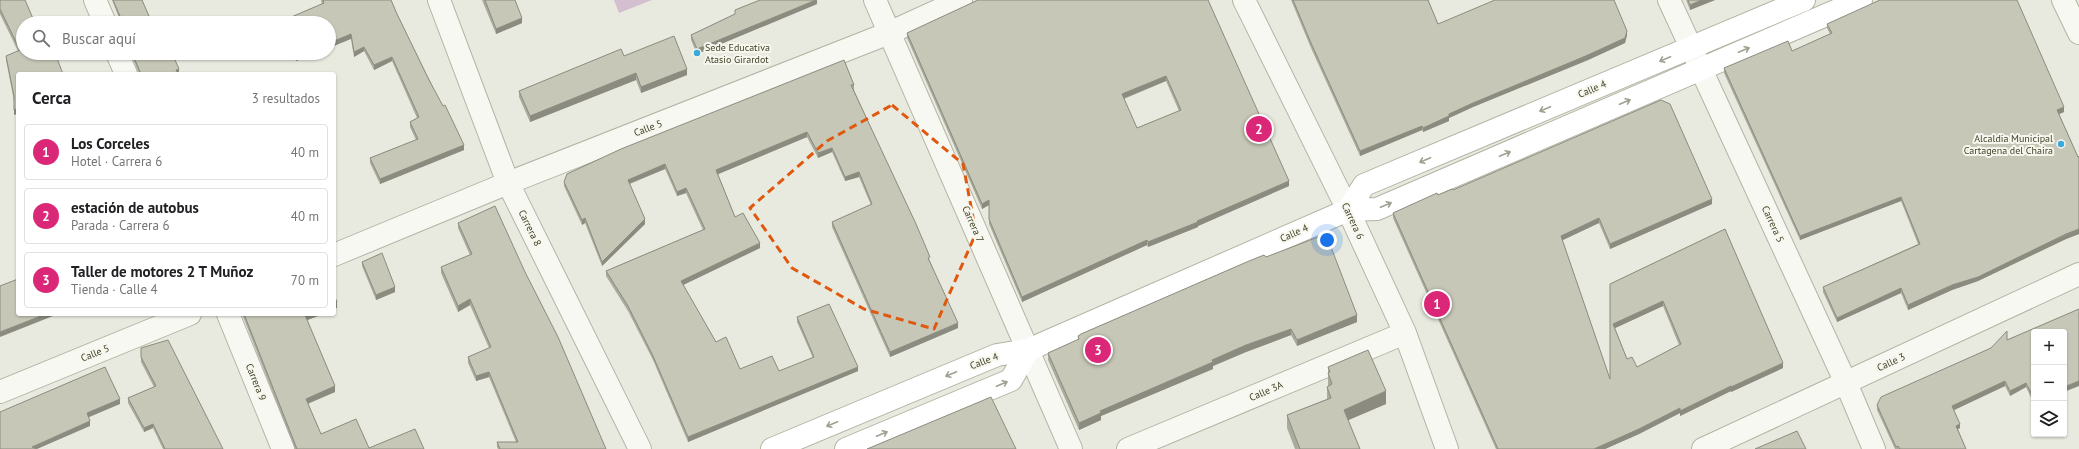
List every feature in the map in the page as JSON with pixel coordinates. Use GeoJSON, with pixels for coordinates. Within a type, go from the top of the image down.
{"type":"FeatureCollection","features":[{"type":"Feature","properties":{"kind":"street"},"geometry":{"type":"LineString","coordinates":[[95,0],[102,16]]}},
{"type":"Feature","properties":{"kind":"street","name":"Carrera 8"},"geometry":{"type":"LineString","coordinates":[[439,0],[508,183],[640,449]]}},
{"type":"Feature","properties":{"kind":"street","name":"Carrera 7"},"geometry":{"type":"LineString","coordinates":[[875,0],[1071,449]]}},
{"type":"Feature","properties":{"kind":"street","name":"Calle 5"},"geometry":{"type":"LineString","coordinates":[[336,254],[508,183],[889,33],[960,0]]}},
{"type":"Feature","properties":{"kind":"street","name":"Carrera 6"},"geometry":{"type":"LineString","coordinates":[[1244,0],[1348,210],[1405,333],[1447,449]]}},
{"type":"Feature","properties":{"kind":"street","name":"Carrera 5"},"geometry":{"type":"LineString","coordinates":[[1669,0],[1846,383],[1874,449]]}},
{"type":"Feature","properties":{"kind":"street","name":"Calle 4"},"geometry":{"type":"LineString","coordinates":[[772,449],[997,355],[1028,350],[1348,210],[1364,185],[1804,0]]}},
{"type":"Feature","properties":{"kind":"street"},"geometry":{"type":"LineString","coordinates":[[1348,210],[1377,209],[1861,0]]}},
{"type":"Feature","properties":{"kind":"street"},"geometry":{"type":"LineString","coordinates":[[2063,0],[2079,33]]}},
{"type":"Feature","properties":{"kind":"street"},"geometry":{"type":"LineString","coordinates":[[120,60],[125,72]]}},
{"type":"Feature","properties":{"kind":"street","name":"Calle 3"},"geometry":{"type":"LineString","coordinates":[[1703,449],[2079,274]]}},
{"type":"Feature","properties":{"kind":"street","name":"Calle 5"},"geometry":{"type":"LineString","coordinates":[[0,392],[185,316]]}},
{"type":"Feature","properties":{"kind":"street","name":"Carrera 9"},"geometry":{"type":"LineString","coordinates":[[229,316],[283,449]]}},
{"type":"Feature","properties":{"kind":"street","name":"Calle 3A"},"geometry":{"type":"LineString","coordinates":[[1128,449],[1405,333]]}},
{"type":"Feature","properties":{"kind":"street"},"geometry":{"type":"LineString","coordinates":[[846,449],[1011,380],[1028,350]]}},
{"type":"Feature","properties":{"kind":"highlighted area"},"geometry":{"type":"Polygon","coordinates":[[[892,105],[963,164],[976,233],[934,329],[864,309],[792,268],[750,208],[827,141],[892,105]]]}},
{"type":"Feature","properties":{"kind":"shaded area"},"geometry":{"type":"Polygon","coordinates":[[[614,0],[652,0],[619,13],[614,0]]]}},
{"type":"Feature","properties":{"kind":"building"},"geometry":{"type":"Polygon","coordinates":[[[0,0],[25,0],[32,16],[16,16],[16,42],[0,9],[0,0]]]}},
{"type":"Feature","properties":{"kind":"building"},"geometry":{"type":"Polygon","coordinates":[[[113,0],[142,0],[149,16],[120,16],[113,0]]]}},
{"type":"Feature","properties":{"kind":"building"},"geometry":{"type":"Polygon","coordinates":[[[323,0],[391,0],[429,80],[443,106],[445,105],[464,145],[380,179],[370,158],[418,139],[410,122],[419,117],[392,57],[374,65],[364,47],[354,52],[351,34],[336,40],[336,16],[294,16],[324,3],[323,0]]]}},
{"type":"Feature","properties":{"kind":"building"},"geometry":{"type":"Polygon","coordinates":[[[485,0],[515,0],[522,18],[496,29],[485,0]]]}},
{"type":"Feature","properties":{"kind":"building"},"geometry":{"type":"Polygon","coordinates":[[[760,0],[816,0],[697,49],[691,35],[735,14],[735,10],[760,0]]]}},
{"type":"Feature","properties":{"kind":"building"},"geometry":{"type":"Polygon","coordinates":[[[978,0],[1208,0],[1289,181],[1197,221],[1198,222],[1148,242],[1147,240],[1022,297],[989,219],[989,200],[982,204],[907,33],[978,0]],[[1166,76],[1122,94],[1137,128],[1181,110],[1166,76]]]}},
{"type":"Feature","properties":{"kind":"building"},"geometry":{"type":"Polygon","coordinates":[[[1293,0],[1428,0],[1438,24],[1495,0],[1614,0],[1627,31],[1625,38],[1588,55],[1473,103],[1423,128],[1422,126],[1360,151],[1293,0]]]}},
{"type":"Feature","properties":{"kind":"building"},"geometry":{"type":"Polygon","coordinates":[[[1688,0],[1702,0],[1690,5],[1688,0]]]}},
{"type":"Feature","properties":{"kind":"building"},"geometry":{"type":"Polygon","coordinates":[[[1880,0],[2017,0],[2064,107],[2057,110],[2078,157],[2079,156],[2079,229],[1978,277],[1952,285],[1908,305],[1901,288],[1837,318],[1823,287],[1920,244],[1901,197],[1800,236],[1724,68],[1788,41],[1792,51],[1832,33],[1827,24],[1880,0]]]}},
{"type":"Feature","properties":{"kind":"building"},"geometry":{"type":"Polygon","coordinates":[[[674,36],[687,69],[641,87],[636,73],[530,116],[519,91],[621,49],[624,56],[674,36]]]}},
{"type":"Feature","properties":{"kind":"building"},"geometry":{"type":"Polygon","coordinates":[[[16,52],[16,60],[58,60],[62,72],[16,72],[16,109],[14,110],[14,96],[6,56],[16,52]]]}},
{"type":"Feature","properties":{"kind":"building"},"geometry":{"type":"Polygon","coordinates":[[[135,60],[175,60],[179,69],[176,70],[177,72],[140,72],[135,60]]]}},
{"type":"Feature","properties":{"kind":"building"},"geometry":{"type":"Polygon","coordinates":[[[844,60],[854,85],[851,85],[916,224],[930,257],[928,258],[958,323],[890,352],[832,222],[872,204],[859,172],[845,177],[832,148],[818,153],[807,132],[716,170],[735,217],[743,213],[760,243],[681,281],[716,342],[726,337],[740,369],[772,356],[779,371],[814,357],[797,317],[829,304],[858,367],[688,437],[653,356],[628,306],[606,271],[705,229],[686,188],[677,192],[665,164],[628,180],[645,219],[602,262],[585,218],[582,220],[564,182],[567,174],[621,149],[844,60]]]}},
{"type":"Feature","properties":{"kind":"building"},"geometry":{"type":"Polygon","coordinates":[[[1661,100],[1670,104],[1712,199],[1610,244],[1599,218],[1561,236],[1610,379],[1610,284],[1725,229],[1783,363],[1680,411],[1680,408],[1639,429],[1594,449],[1498,449],[1393,213],[1437,193],[1438,195],[1452,189],[1453,190],[1661,100]],[[1663,301],[1613,324],[1627,359],[1632,357],[1637,367],[1681,344],[1663,301]]]}},
{"type":"Feature","properties":{"kind":"building"},"geometry":{"type":"Polygon","coordinates":[[[495,206],[525,272],[558,337],[606,449],[500,449],[497,442],[518,442],[489,372],[476,376],[468,357],[491,347],[470,299],[458,306],[441,267],[472,254],[458,223],[495,206]]]}},
{"type":"Feature","properties":{"kind":"building"},"geometry":{"type":"Polygon","coordinates":[[[1326,234],[1357,315],[1297,340],[1291,329],[1246,345],[1212,360],[1213,362],[1100,411],[1101,413],[1079,423],[1048,353],[1079,339],[1078,336],[1081,334],[1249,261],[1264,255],[1266,257],[1326,234]]]}},
{"type":"Feature","properties":{"kind":"building"},"geometry":{"type":"Polygon","coordinates":[[[382,253],[395,287],[376,295],[362,262],[382,253]]]}},
{"type":"Feature","properties":{"kind":"building"},"geometry":{"type":"Polygon","coordinates":[[[16,280],[16,316],[41,316],[0,332],[0,286],[16,280]]]}},
{"type":"Feature","properties":{"kind":"building"},"geometry":{"type":"Polygon","coordinates":[[[2079,309],[2079,381],[2067,386],[2067,329],[2033,329],[2079,309]]]}},
{"type":"Feature","properties":{"kind":"building"},"geometry":{"type":"Polygon","coordinates":[[[245,316],[305,316],[335,386],[306,399],[321,434],[356,419],[369,448],[415,429],[424,449],[297,449],[245,316]]]}},
{"type":"Feature","properties":{"kind":"building"},"geometry":{"type":"Polygon","coordinates":[[[2031,330],[2031,393],[2026,383],[2010,391],[2005,381],[1952,406],[1960,424],[1956,426],[1966,449],[1900,449],[1898,446],[1896,447],[1877,405],[1881,397],[1991,348],[2007,331],[2007,340],[2031,330]]]}},
{"type":"Feature","properties":{"kind":"building"},"geometry":{"type":"Polygon","coordinates":[[[168,340],[223,449],[165,449],[153,424],[144,428],[128,398],[156,386],[141,357],[141,348],[168,340]]]}},
{"type":"Feature","properties":{"kind":"building"},"geometry":{"type":"Polygon","coordinates":[[[1368,350],[1386,391],[1344,410],[1360,449],[1300,449],[1287,415],[1331,398],[1327,387],[1332,384],[1328,373],[1330,372],[1328,367],[1368,350]]]}},
{"type":"Feature","properties":{"kind":"building"},"geometry":{"type":"Polygon","coordinates":[[[105,367],[120,399],[87,413],[90,421],[32,447],[37,449],[0,449],[0,412],[105,367]]]}},
{"type":"Feature","properties":{"kind":"building"},"geometry":{"type":"Polygon","coordinates":[[[991,397],[1016,449],[867,449],[991,397]]]}},
{"type":"Feature","properties":{"kind":"building"},"geometry":{"type":"Polygon","coordinates":[[[1797,431],[1806,449],[1755,449],[1797,431]]]}},
{"type":"Feature","properties":{"kind":"place","name":"Sede Educativa Atasio Girardot"},"geometry":{"type":"Point","coordinates":[697,53]}},
{"type":"Feature","properties":{"kind":"place","name":"estación de autobus"},"geometry":{"type":"Point","coordinates":[1259,129]}},
{"type":"Feature","properties":{"kind":"place","name":"Alcaldia Municipal Cartagena del Chaira"},"geometry":{"type":"Point","coordinates":[2061,144]}},
{"type":"Feature","properties":{"kind":"place","name":"Los Corceles"},"geometry":{"type":"Point","coordinates":[1437,304]}},
{"type":"Feature","properties":{"kind":"place","name":"Taller de motores 2 T Muñoz"},"geometry":{"type":"Point","coordinates":[1098,350]}}]}
